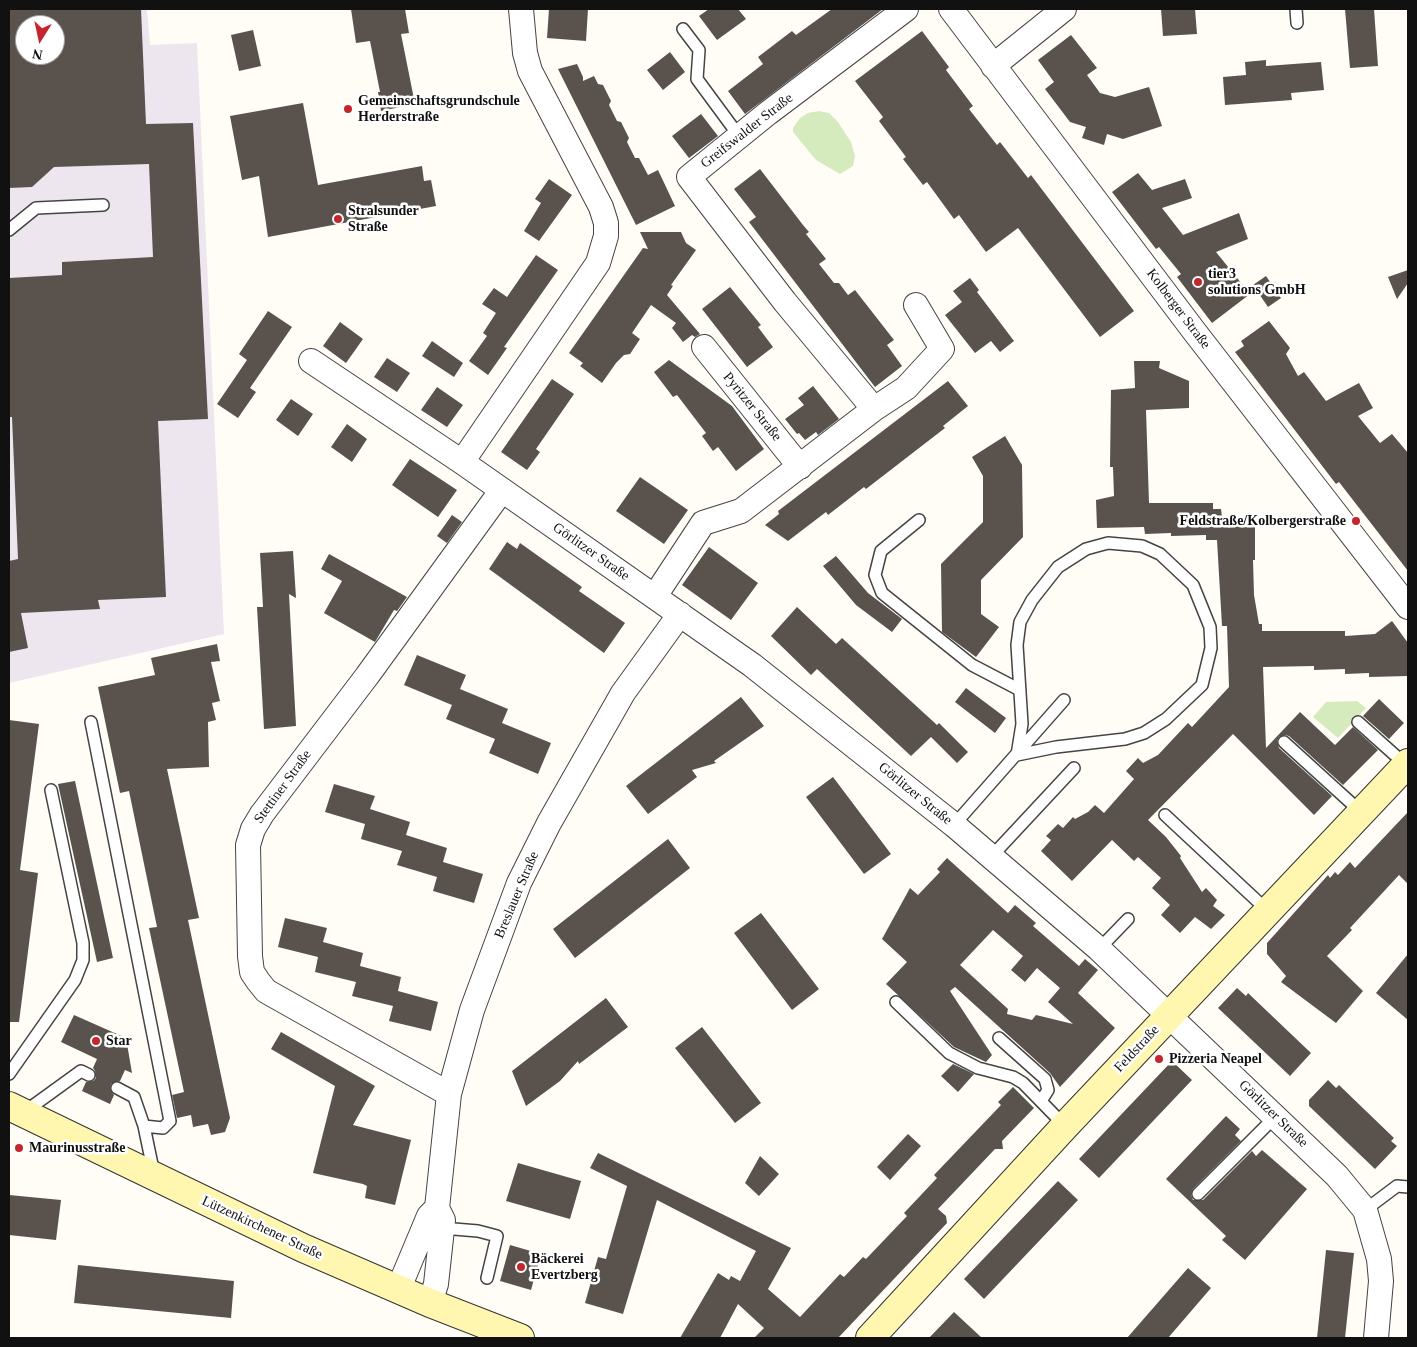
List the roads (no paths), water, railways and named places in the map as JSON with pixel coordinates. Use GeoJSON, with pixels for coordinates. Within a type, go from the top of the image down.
{"type":"FeatureCollection","features":[{"type":"Feature","properties":{"kind":"main road","name":"Feldstraße"},"geometry":{"type":"LineString","coordinates":[[870,1338],[1065,1126],[1407,764]]}},
{"type":"Feature","properties":{"kind":"main road","name":"Lützenkirchener Straße"},"geometry":{"type":"LineString","coordinates":[[16,1110],[303,1248],[398,1290],[520,1338]]}},
{"type":"Feature","properties":{"kind":"street"},"geometry":{"type":"LineString","coordinates":[[462,462],[598,263],[606,236],[606,223],[601,207],[530,71],[525,53],[521,9]]}},
{"type":"Feature","properties":{"kind":"street","name":"Greifswalder Straße"},"geometry":{"type":"LineString","coordinates":[[874,409],[785,302],[689,177],[739,136],[906,9]]}},
{"type":"Feature","properties":{"kind":"street","name":"Kolberger Straße"},"geometry":{"type":"LineString","coordinates":[[951,9],[1194,331],[1408,607]]}},
{"type":"Feature","properties":{"kind":"street"},"geometry":{"type":"LineString","coordinates":[[993,66],[1064,9]]}},
{"type":"Feature","properties":{"kind":"street"},"geometry":{"type":"LineString","coordinates":[[655,596],[702,523],[742,511],[874,409],[906,388],[942,350],[916,305]]}},
{"type":"Feature","properties":{"kind":"street","name":"Pyritzer Straße"},"geometry":{"type":"LineString","coordinates":[[704,347],[800,468]]}},
{"type":"Feature","properties":{"kind":"street","name":"Görlitzer Straße"},"geometry":{"type":"LineString","coordinates":[[311,362],[462,462],[752,665],[954,825],[1099,949],[1276,1116],[1337,1176],[1365,1210],[1378,1259],[1381,1281],[1376,1338]]}},
{"type":"Feature","properties":{"kind":"street","name":"Stettiner Straße"},"geometry":{"type":"LineString","coordinates":[[449,1094],[266,991],[258,982],[252,972],[250,956],[248,845],[253,829],[262,814],[367,676],[502,490]]}},
{"type":"Feature","properties":{"kind":"street","name":"Breslauer Straße"},"geometry":{"type":"LineString","coordinates":[[430,1303],[436,1284],[439,1218],[449,1094],[472,1010],[519,883],[549,823],[623,693],[680,614]]}},
{"type":"Feature","properties":{"kind":"street","name":"Breslauer Straße"},"geometry":{"type":"LineString","coordinates":[[398,1290],[429,1216],[439,1218]]}},
{"type":"Feature","properties":{"kind":"lane"},"geometry":{"type":"LineString","coordinates":[[1296,9],[1297,23]]}},
{"type":"Feature","properties":{"kind":"lane"},"geometry":{"type":"LineString","coordinates":[[683,29],[698,50],[697,79],[739,136]]}},
{"type":"Feature","properties":{"kind":"lane"},"geometry":{"type":"LineString","coordinates":[[9,230],[36,208],[103,205]]}},
{"type":"Feature","properties":{"kind":"lane"},"geometry":{"type":"LineString","coordinates":[[919,520],[881,551],[875,575],[882,593],[972,665],[1020,690]]}},
{"type":"Feature","properties":{"kind":"lane"},"geometry":{"type":"LineString","coordinates":[[1108,543],[1142,546],[1160,554],[1192,585],[1210,627],[1211,648],[1202,685],[1166,719],[1144,733],[1125,740],[1056,747],[1017,754],[1022,724],[1016,645],[1020,622],[1044,582],[1070,558],[1086,549],[1108,543]]}},
{"type":"Feature","properties":{"kind":"lane"},"geometry":{"type":"LineString","coordinates":[[954,825],[1064,700]]}},
{"type":"Feature","properties":{"kind":"lane"},"geometry":{"type":"LineString","coordinates":[[91,722],[170,1121],[163,1128],[144,1126]]}},
{"type":"Feature","properties":{"kind":"lane"},"geometry":{"type":"LineString","coordinates":[[1358,722],[1407,764]]}},
{"type":"Feature","properties":{"kind":"lane"},"geometry":{"type":"LineString","coordinates":[[1284,742],[1361,812]]}},
{"type":"Feature","properties":{"kind":"lane"},"geometry":{"type":"LineString","coordinates":[[991,857],[1074,768]]}},
{"type":"Feature","properties":{"kind":"lane"},"geometry":{"type":"LineString","coordinates":[[9,1074],[75,980],[83,960],[83,943],[51,790]]}},
{"type":"Feature","properties":{"kind":"lane"},"geometry":{"type":"LineString","coordinates":[[1165,815],[1268,911]]}},
{"type":"Feature","properties":{"kind":"lane"},"geometry":{"type":"LineString","coordinates":[[1099,949],[1128,919]]}},
{"type":"Feature","properties":{"kind":"lane"},"geometry":{"type":"LineString","coordinates":[[896,1002],[949,1053],[978,1068],[1013,1077],[1023,1083],[1065,1126]]}},
{"type":"Feature","properties":{"kind":"lane"},"geometry":{"type":"LineString","coordinates":[[999,1038],[1046,1079],[1048,1090],[1041,1101]]}},
{"type":"Feature","properties":{"kind":"lane"},"geometry":{"type":"LineString","coordinates":[[16,1110],[81,1071],[89,1075]]}},
{"type":"Feature","properties":{"kind":"lane"},"geometry":{"type":"LineString","coordinates":[[117,1088],[134,1096],[144,1126],[155,1178]]}},
{"type":"Feature","properties":{"kind":"lane"},"geometry":{"type":"LineString","coordinates":[[1198,1194],[1276,1116]]}},
{"type":"Feature","properties":{"kind":"lane"},"geometry":{"type":"LineString","coordinates":[[1365,1210],[1397,1186],[1408,1187]]}},
{"type":"Feature","properties":{"kind":"lane"},"geometry":{"type":"LineString","coordinates":[[439,1218],[497,1236],[487,1278]]}},
{"type":"Feature","properties":{"kind":"place","name":"Gemeinschaftsgrundschule Herderstraße"},"geometry":{"type":"Point","coordinates":[348,109]}},
{"type":"Feature","properties":{"kind":"place","name":"Stralsunder Straße"},"geometry":{"type":"Point","coordinates":[338,219]}},
{"type":"Feature","properties":{"kind":"place","name":"tier3 solutions GmbH"},"geometry":{"type":"Point","coordinates":[1198,282]}},
{"type":"Feature","properties":{"kind":"place","name":"Feldstraße/Kolbergerstraße"},"geometry":{"type":"Point","coordinates":[1356,521]}},
{"type":"Feature","properties":{"kind":"place","name":"Star"},"geometry":{"type":"Point","coordinates":[96,1041]}},
{"type":"Feature","properties":{"kind":"place","name":"Pizzeria Neapel"},"geometry":{"type":"Point","coordinates":[1159,1059]}},
{"type":"Feature","properties":{"kind":"place","name":"Maurinusstraße"},"geometry":{"type":"Point","coordinates":[19,1148]}},
{"type":"Feature","properties":{"kind":"place","name":"Bäckerei Evertzberg"},"geometry":{"type":"Point","coordinates":[521,1267]}}]}
